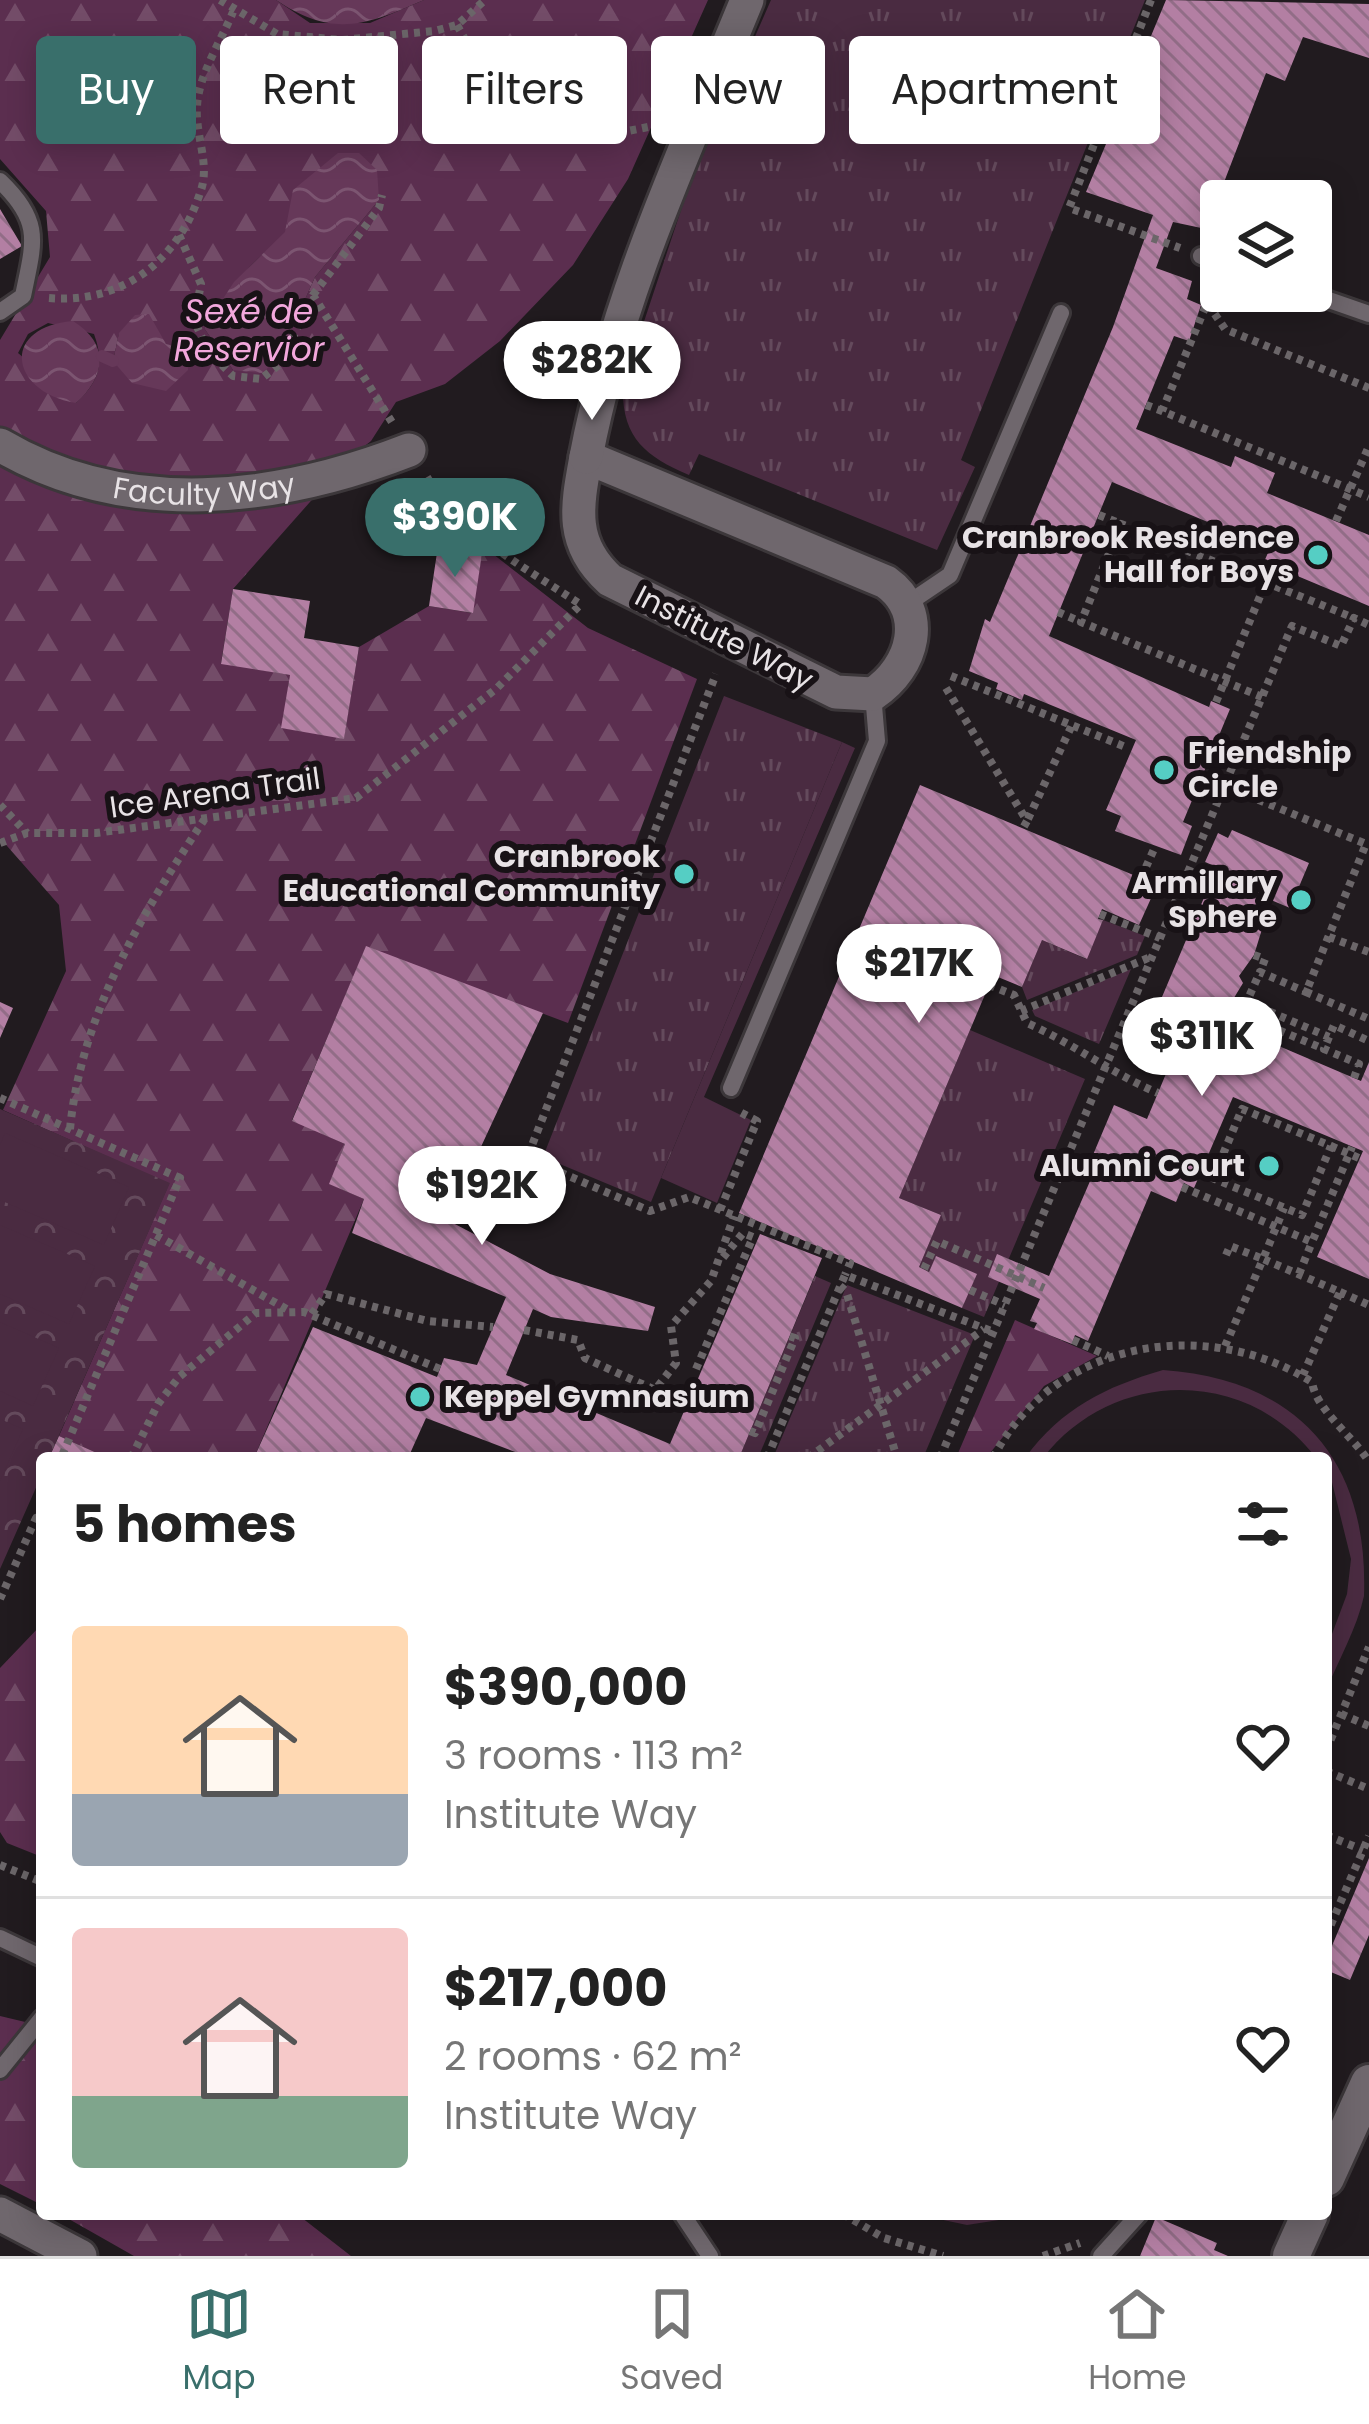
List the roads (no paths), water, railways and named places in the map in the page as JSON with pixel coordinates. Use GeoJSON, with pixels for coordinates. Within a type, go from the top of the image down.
{"type":"FeatureCollection","features":[{"type":"Feature","properties":{"kind":"street","name":"Institute Way"},"geometry":{"type":"LineString","coordinates":[[748,0],[633,273],[608,353],[586,457],[578,532],[585,553],[610,580],[824,688],[873,694]]}},
{"type":"Feature","properties":{"kind":"street","name":"Faculty Way"},"geometry":{"type":"LineString","coordinates":[[0,445],[67,476],[104,485],[214,495],[288,489],[410,450]]}},
{"type":"Feature","properties":{"kind":"street"},"geometry":{"type":"LineString","coordinates":[[586,457],[871,574],[910,602],[913,624],[903,659],[873,694]]}},
{"type":"Feature","properties":{"kind":"street"},"geometry":{"type":"LineString","coordinates":[[1332,2165],[1369,2083]]}},
{"type":"Feature","properties":{"kind":"street"},"geometry":{"type":"LineString","coordinates":[[0,2214],[80,2256]]}},
{"type":"Feature","properties":{"kind":"street"},"geometry":{"type":"LineString","coordinates":[[1291,2256],[1307,2220]]}},
{"type":"Feature","properties":{"kind":"lane"},"geometry":{"type":"LineString","coordinates":[[0,181],[21,201],[36,235],[23,296],[0,312]]}},
{"type":"Feature","properties":{"kind":"lane"},"geometry":{"type":"LineString","coordinates":[[1332,301],[1369,314]]}},
{"type":"Feature","properties":{"kind":"lane"},"geometry":{"type":"LineString","coordinates":[[910,602],[950,574],[1061,313]]}},
{"type":"Feature","properties":{"kind":"lane"},"geometry":{"type":"LineString","coordinates":[[731,1088],[877,741],[873,694]]}},
{"type":"Feature","properties":{"kind":"lane"},"geometry":{"type":"LineString","coordinates":[[0,1938],[36,1955]]}},
{"type":"Feature","properties":{"kind":"lane"},"geometry":{"type":"LineString","coordinates":[[0,2070],[36,2025]]}},
{"type":"Feature","properties":{"kind":"lane"},"geometry":{"type":"LineString","coordinates":[[686,2220],[710,2256]]}},
{"type":"Feature","properties":{"kind":"lane"},"geometry":{"type":"LineString","coordinates":[[1101,2256],[1134,2220]]}},
{"type":"Feature","properties":{"kind":"water"},"geometry":{"type":"Polygon","coordinates":[[[276,0],[424,0],[366,21],[332,24],[276,0]]]}},
{"type":"Feature","properties":{"kind":"water","name":"Sexé de Reservior"},"geometry":{"type":"Polygon","coordinates":[[[338,153],[359,153],[377,170],[379,200],[315,277],[279,358],[262,373],[233,370],[204,328],[234,282],[285,232],[293,190],[338,153]]]}},
{"type":"Feature","properties":{"kind":"water"},"geometry":{"type":"Polygon","coordinates":[[[149,314],[166,344],[186,349],[188,370],[166,391],[132,383],[113,361],[119,333],[135,315],[149,314]]]}},
{"type":"Feature","properties":{"kind":"water"},"geometry":{"type":"Polygon","coordinates":[[[73,321],[93,340],[100,360],[93,382],[76,403],[37,386],[22,360],[33,335],[73,321]]]}},
{"type":"Feature","properties":{"kind":"waterway"},"geometry":{"type":"LineString","coordinates":[[102,356],[113,361]]}},
{"type":"Feature","properties":{"kind":"place","name":"Cranbrook Residence Hall for Boys"},"geometry":{"type":"Point","coordinates":[1318,555]}},
{"type":"Feature","properties":{"kind":"place","name":"Friendship Circle"},"geometry":{"type":"Point","coordinates":[1164,770]}},
{"type":"Feature","properties":{"kind":"place","name":"Cranbrook Educational Community"},"geometry":{"type":"Point","coordinates":[684,874]}},
{"type":"Feature","properties":{"kind":"place","name":"Armillary Sphere"},"geometry":{"type":"Point","coordinates":[1301,900]}},
{"type":"Feature","properties":{"kind":"place","name":"Alumni Court"},"geometry":{"type":"Point","coordinates":[1269,1166]}},
{"type":"Feature","properties":{"kind":"place","name":"Keppel Gymnasium"},"geometry":{"type":"Point","coordinates":[420,1397]}}]}
